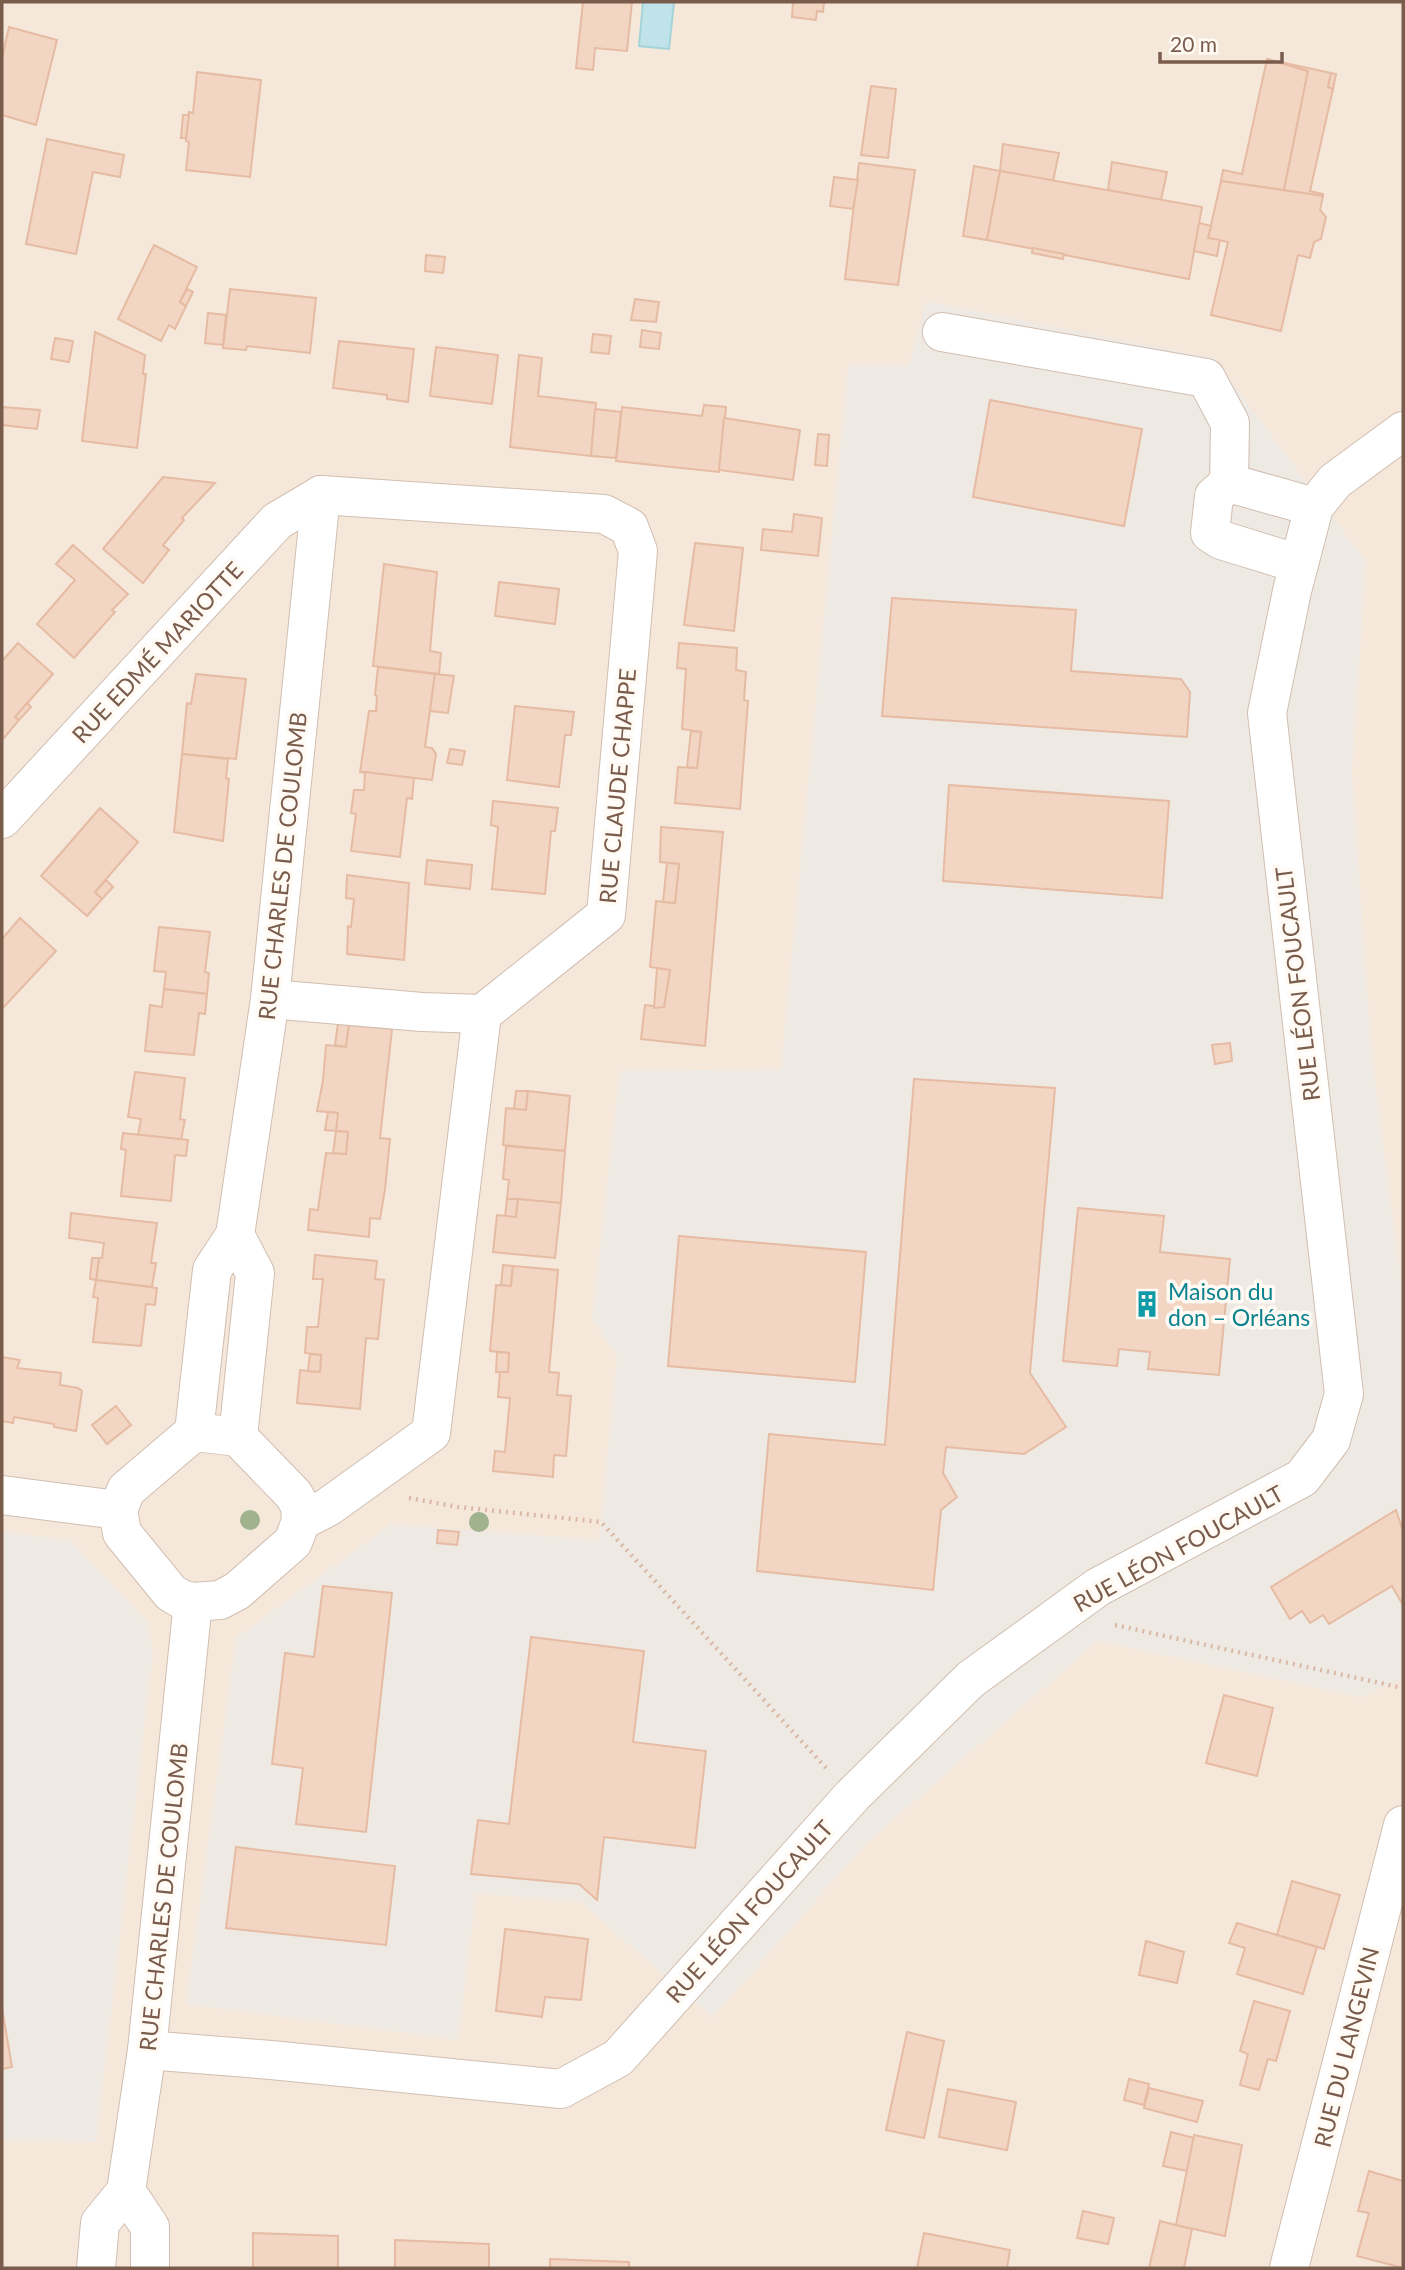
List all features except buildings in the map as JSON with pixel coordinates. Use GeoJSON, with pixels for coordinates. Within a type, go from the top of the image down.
{"type":"FeatureCollection","features":[{"type":"Feature","properties":{"kind":"street"},"geometry":{"type":"LineString","coordinates":[[942,332],[1206,378],[1230,424],[1229,483],[1214,496],[1210,533],[1221,540],[1299,564]]}},
{"type":"Feature","properties":{"kind":"street","name":"RUE LÉON FOUCAULT"},"geometry":{"type":"LineString","coordinates":[[147,2050],[561,2089],[618,2058],[852,1796],[971,1679],[1098,1587],[1302,1478],[1331,1440],[1344,1394],[1268,713],[1299,564],[1314,507],[1335,481],[1403,430]]}},
{"type":"Feature","properties":{"kind":"street"},"geometry":{"type":"LineString","coordinates":[[1229,483],[1314,507]]}},
{"type":"Feature","properties":{"kind":"street","name":"RUE EDMÉ MARIOTTE"},"geometry":{"type":"LineString","coordinates":[[2,819],[277,521],[321,495]]}},
{"type":"Feature","properties":{"kind":"street","name":"RUE CHARLES DE COULOMB"},"geometry":{"type":"LineString","coordinates":[[194,1432],[212,1269],[235,1236],[270,999],[321,495]]}},
{"type":"Feature","properties":{"kind":"street","name":"RUE CLAUDE CHAPPE"},"geometry":{"type":"LineString","coordinates":[[321,495],[604,514],[629,527],[638,551],[606,915],[482,1014]]}},
{"type":"Feature","properties":{"kind":"street"},"geometry":{"type":"LineString","coordinates":[[270,999],[422,1012],[482,1014],[431,1433],[328,1507],[301,1521]]}},
{"type":"Feature","properties":{"kind":"street"},"geometry":{"type":"LineString","coordinates":[[235,1236],[255,1273],[239,1437]]}},
{"type":"Feature","properties":{"kind":"street"},"geometry":{"type":"LineString","coordinates":[[194,1432],[239,1437],[295,1495],[300,1506],[301,1521],[293,1542],[237,1591],[220,1600],[183,1600],[172,1593],[122,1533],[118,1510],[126,1490],[194,1432]]}},
{"type":"Feature","properties":{"kind":"street"},"geometry":{"type":"LineString","coordinates":[[2,1495],[118,1510]]}},
{"type":"Feature","properties":{"kind":"street","name":"RUE CHARLES DE COULOMB"},"geometry":{"type":"LineString","coordinates":[[96,2268],[100,2224],[126,2191],[147,2050],[193,1602]]}},
{"type":"Feature","properties":{"kind":"street","name":"RUE DU LANGEVIN"},"geometry":{"type":"LineString","coordinates":[[1289,2268],[1403,1825]]}},
{"type":"Feature","properties":{"kind":"street"},"geometry":{"type":"LineString","coordinates":[[126,2191],[150,2227],[150,2268]]}},
{"type":"Feature","properties":{"kind":"path"},"geometry":{"type":"LineString","coordinates":[[354,1488],[458,1507],[601,1522],[852,1796]]}},
{"type":"Feature","properties":{"kind":"path"},"geometry":{"type":"LineString","coordinates":[[1114,1625],[1403,1688]]}},
{"type":"Feature","properties":{"kind":"shaded area"},"geometry":{"type":"Polygon","coordinates":[[[2,2],[1403,2],[1403,2268],[2,2268],[2,2]]]}},
{"type":"Feature","properties":{"kind":"shaded area"},"geometry":{"type":"Polygon","coordinates":[[[926,301],[1214,358],[1366,561],[1352,772],[1371,1046],[1403,1299],[1403,1679],[1360,1697],[1098,1641],[865,1845],[712,2018],[581,1902],[476,1893],[458,2040],[186,2004],[236,1638],[391,1524],[599,1540],[617,1356],[592,1319],[620,1071],[781,1069],[848,365],[909,365],[926,301]]]}},
{"type":"Feature","properties":{"kind":"shaded area"},"geometry":{"type":"Polygon","coordinates":[[[2,1532],[70,1540],[147,1621],[153,1652],[96,2142],[2,2140],[2,1532]]]}},
{"type":"Feature","properties":{"kind":"water"},"geometry":{"type":"Polygon","coordinates":[[[643,2],[674,2],[669,49],[639,46],[643,2]]]}},
{"type":"Feature","properties":{"kind":"place","name":"Maison du don – Orléans"},"geometry":{"type":"Point","coordinates":[1147,1304]}}]}
